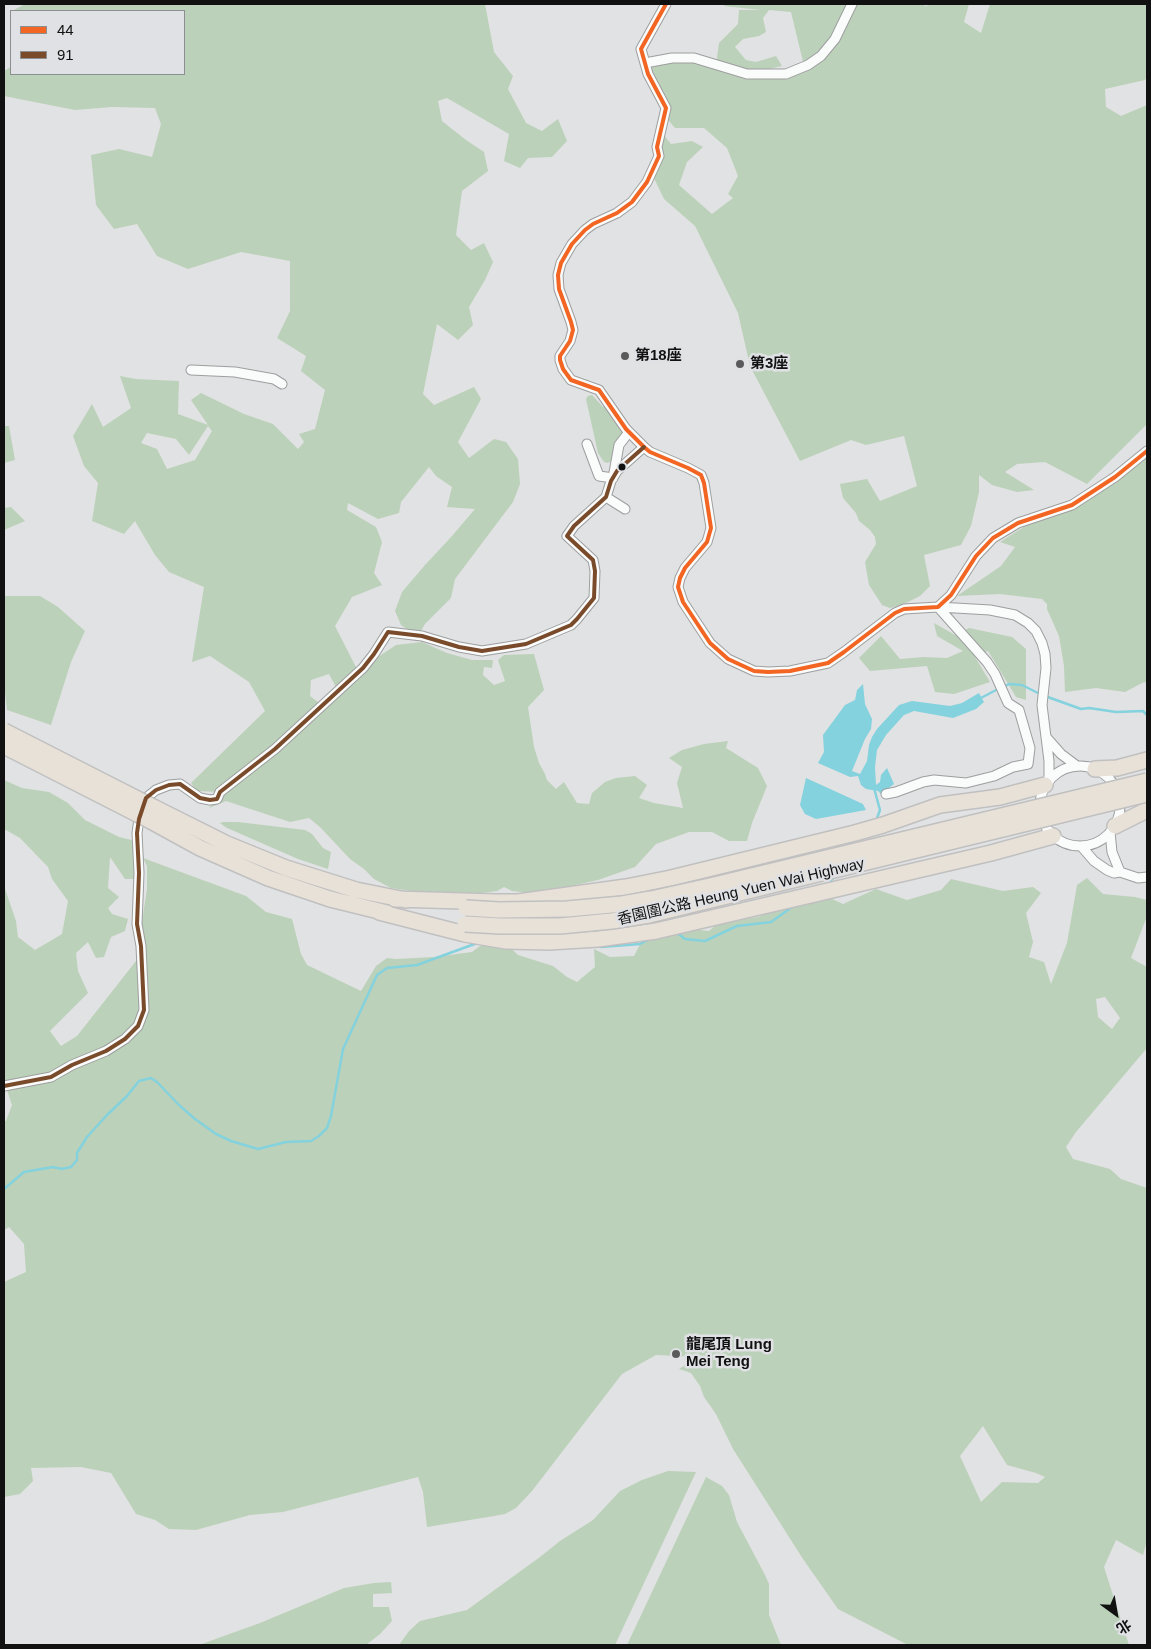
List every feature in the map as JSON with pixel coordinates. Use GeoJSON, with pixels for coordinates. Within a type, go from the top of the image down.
{"type":"FeatureCollection","features":[{"type":"Feature","properties":{"kind":"highway","name":"香園圍公路 Heung Yuen Wai Highway"},"geometry":{"type":"LineString","coordinates":[[4,731],[152,814],[200,848],[268,878],[330,899],[379,912],[465,929],[500,926],[560,926],[649,915],[1147,794]]}},
{"type":"Feature","properties":{"kind":"highway","name":"香園圍公路 Heung Yuen Wai Highway"},"geometry":{"type":"LineString","coordinates":[[4,746],[152,814],[286,868],[340,886],[395,899],[508,910],[567,909],[622,904],[651,899],[1147,781]]}},
{"type":"Feature","properties":{"kind":"highway"},"geometry":{"type":"LineString","coordinates":[[1095,769],[1117,768],[1147,760]]}},
{"type":"Feature","properties":{"kind":"highway"},"geometry":{"type":"LineString","coordinates":[[466,905],[518,902],[626,887],[671,878],[889,823],[940,805],[1000,797],[1047,782]]}},
{"type":"Feature","properties":{"kind":"highway"},"geometry":{"type":"LineString","coordinates":[[1113,829],[1147,810]]}},
{"type":"Feature","properties":{"kind":"highway"},"geometry":{"type":"LineString","coordinates":[[465,929],[488,938],[524,942],[572,941],[626,936],[656,931],[990,853],[1053,836]]}},
{"type":"Feature","properties":{"kind":"street"},"geometry":{"type":"LineString","coordinates":[[666,4],[641,49],[648,74],[666,108],[657,147],[659,156],[647,182],[632,202],[617,213],[589,226],[572,244],[561,263],[558,275],[561,295],[572,330],[570,341],[560,356],[560,360],[563,369],[571,380],[599,390],[629,432],[644,448],[701,476],[712,528],[707,542],[680,578],[678,587],[683,602],[710,643],[728,659],[754,671],[768,672],[828,663],[895,613],[904,609],[938,607],[990,610],[1014,615],[1028,623],[1036,631],[1042,642],[1045,654],[1042,704],[1049,761],[1047,782],[1039,808],[1043,823],[1053,836],[1061,842],[1081,846],[1102,840],[1113,829]]}},
{"type":"Feature","properties":{"kind":"street"},"geometry":{"type":"LineString","coordinates":[[645,63],[672,58],[694,58],[747,74],[786,74],[821,56],[834,39],[852,4]]}},
{"type":"Feature","properties":{"kind":"street"},"geometry":{"type":"LineString","coordinates":[[191,370],[235,372],[274,379],[282,384]]}},
{"type":"Feature","properties":{"kind":"street"},"geometry":{"type":"LineString","coordinates":[[4,1086],[51,1077],[125,1039],[138,1026],[144,1010],[141,946],[137,924],[139,873],[137,833],[139,819],[146,798],[156,790],[169,785],[180,784],[200,798],[217,799],[220,792],[275,749],[363,668],[388,632],[422,636],[459,647],[482,651],[526,644],[570,625],[594,598],[595,571],[593,560],[567,536],[574,526],[606,497],[613,478],[619,445],[629,432]]}},
{"type":"Feature","properties":{"kind":"street"},"geometry":{"type":"LineString","coordinates":[[587,444],[599,476],[613,478]]}},
{"type":"Feature","properties":{"kind":"street"},"geometry":{"type":"LineString","coordinates":[[613,478],[624,465],[644,448]]}},
{"type":"Feature","properties":{"kind":"street"},"geometry":{"type":"LineString","coordinates":[[938,607],[951,595],[976,556],[993,538],[1018,523],[1072,505],[1115,477],[1147,451]]}},
{"type":"Feature","properties":{"kind":"street"},"geometry":{"type":"LineString","coordinates":[[606,497],[625,509]]}},
{"type":"Feature","properties":{"kind":"street"},"geometry":{"type":"LineString","coordinates":[[886,794],[934,780],[966,783],[994,776],[1013,767],[1028,764],[1030,748],[1019,710],[1008,703],[995,674],[987,662],[938,607]]}},
{"type":"Feature","properties":{"kind":"street"},"geometry":{"type":"LineString","coordinates":[[1046,737],[1061,754],[1077,766]]}},
{"type":"Feature","properties":{"kind":"street"},"geometry":{"type":"LineString","coordinates":[[1047,782],[1060,771],[1077,766],[1095,769],[1109,778],[1118,793],[1120,810],[1113,829],[1112,852],[1120,872]]}},
{"type":"Feature","properties":{"kind":"street"},"geometry":{"type":"LineString","coordinates":[[1081,846],[1101,867],[1114,873],[1120,872],[1134,877],[1147,878]]}},
{"type":"Feature","properties":{"kind":"green space"},"geometry":{"type":"Polygon","coordinates":[[[25,4],[485,4],[494,52],[513,76],[508,89],[526,123],[542,131],[558,119],[567,141],[552,157],[528,158],[520,168],[504,161],[509,134],[447,98],[438,101],[442,121],[484,152],[488,171],[462,191],[456,235],[471,250],[484,243],[493,262],[469,307],[473,325],[458,340],[437,324],[423,394],[434,405],[474,387],[481,399],[458,442],[469,458],[494,439],[506,442],[518,459],[520,484],[513,502],[455,579],[451,598],[425,624],[418,636],[401,625],[395,611],[402,592],[475,509],[447,507],[452,487],[436,476],[429,467],[401,502],[399,513],[378,519],[348,503],[347,510],[376,527],[382,542],[374,573],[382,585],[352,597],[335,626],[359,673],[372,661],[396,645],[422,642],[447,653],[472,660],[493,660],[492,668],[484,667],[483,675],[494,685],[505,681],[498,660],[504,655],[534,654],[544,690],[528,707],[534,747],[547,780],[556,789],[564,782],[577,803],[589,804],[592,793],[605,782],[616,778],[635,776],[647,785],[639,798],[654,803],[683,808],[677,783],[682,767],[669,758],[682,750],[704,744],[728,741],[726,748],[758,768],[767,786],[747,841],[729,841],[712,832],[689,832],[656,844],[635,867],[598,880],[531,893],[512,891],[504,887],[497,891],[473,894],[425,893],[391,888],[374,879],[350,859],[309,818],[290,822],[226,801],[209,808],[220,795],[237,784],[315,716],[220,792],[197,791],[191,783],[265,711],[249,682],[210,656],[192,662],[204,587],[169,572],[155,555],[135,521],[124,534],[92,521],[98,483],[84,466],[73,436],[92,404],[103,427],[131,408],[120,376],[136,379],[179,381],[178,414],[208,425],[191,400],[201,393],[244,414],[273,424],[298,449],[304,442],[299,434],[315,429],[325,390],[301,371],[306,356],[277,338],[290,311],[290,261],[241,252],[188,269],[157,256],[137,224],[114,229],[96,205],[91,155],[119,149],[152,157],[161,124],[155,108],[112,107],[75,110],[4,96],[4,71],[10,68],[10,75],[185,75],[185,10],[14,10],[25,4]],[[208,426],[189,455],[176,439],[147,433],[141,443],[157,449],[167,469],[195,460],[212,431],[208,426]],[[329,674],[311,680],[310,696],[323,706],[338,691],[329,674]]]}},
{"type":"Feature","properties":{"kind":"green space"},"geometry":{"type":"Polygon","coordinates":[[[726,4],[923,4],[925,6],[934,4],[969,4],[964,22],[981,33],[990,4],[1147,4],[1147,76],[1145,80],[1105,89],[1106,107],[1121,116],[1147,105],[1147,424],[1087,484],[1045,462],[1017,464],[1005,472],[1034,490],[1017,492],[992,485],[979,475],[979,492],[971,526],[961,545],[924,555],[930,586],[920,596],[902,605],[890,608],[882,605],[869,585],[865,562],[876,544],[875,537],[859,521],[856,513],[843,498],[840,484],[867,479],[880,501],[917,486],[904,436],[866,445],[851,440],[800,461],[750,366],[738,313],[695,226],[664,199],[653,176],[663,134],[671,144],[692,141],[703,147],[687,162],[679,185],[712,214],[733,198],[728,194],[738,176],[727,148],[704,128],[675,128],[664,115],[645,63],[675,58],[716,65],[719,43],[738,24],[739,10],[761,10],[724,6],[726,4]],[[769,10],[763,18],[766,32],[759,36],[743,39],[735,47],[746,60],[756,62],[776,56],[782,66],[769,69],[767,73],[805,70],[791,12],[769,10]]]}},
{"type":"Feature","properties":{"kind":"green space"},"geometry":{"type":"Polygon","coordinates":[[[592,395],[603,407],[606,406],[623,433],[615,443],[611,461],[608,463],[604,462],[598,453],[586,399],[592,395]]]}},
{"type":"Feature","properties":{"kind":"green space"},"geometry":{"type":"Polygon","coordinates":[[[4,426],[9,426],[15,460],[4,463],[4,426]]]}},
{"type":"Feature","properties":{"kind":"green space"},"geometry":{"type":"Polygon","coordinates":[[[1147,456],[1147,683],[1144,682],[1125,692],[1096,688],[1065,692],[1064,666],[1059,636],[1047,609],[1047,604],[1042,599],[1000,594],[957,596],[1001,566],[1015,547],[1000,542],[1030,523],[1075,509],[1120,479],[1147,456]]]}},
{"type":"Feature","properties":{"kind":"green space"},"geometry":{"type":"Polygon","coordinates":[[[11,507],[25,521],[4,530],[4,508],[11,507]]]}},
{"type":"Feature","properties":{"kind":"green space"},"geometry":{"type":"Polygon","coordinates":[[[4,596],[40,596],[58,607],[85,631],[71,662],[51,725],[7,710],[4,684],[4,596]]]}},
{"type":"Feature","properties":{"kind":"green space"},"geometry":{"type":"Polygon","coordinates":[[[934,623],[955,635],[969,628],[1012,637],[1026,649],[1026,700],[1016,697],[988,651],[975,657],[990,682],[954,694],[935,692],[927,666],[870,671],[859,658],[881,636],[900,659],[947,658],[963,651],[937,636],[934,623]]]}},
{"type":"Feature","properties":{"kind":"green space"},"geometry":{"type":"Polygon","coordinates":[[[4,780],[22,788],[49,792],[68,803],[85,820],[119,837],[136,841],[139,869],[134,879],[125,879],[110,857],[108,888],[119,897],[108,908],[112,914],[128,919],[125,931],[111,937],[104,957],[96,958],[88,942],[76,953],[78,971],[88,993],[50,1031],[61,1046],[77,1036],[136,961],[147,889],[147,866],[143,858],[246,896],[266,912],[292,919],[301,954],[307,965],[361,991],[376,966],[387,958],[434,957],[472,952],[499,932],[500,938],[518,955],[553,966],[577,982],[595,967],[594,949],[610,957],[634,956],[644,937],[690,929],[709,931],[718,923],[758,917],[821,887],[830,898],[843,904],[876,889],[907,900],[941,890],[951,879],[1003,891],[1033,887],[1041,893],[1026,913],[1033,942],[1029,957],[1044,962],[1051,984],[1067,943],[1077,885],[1087,878],[1103,894],[1147,900],[1147,916],[1131,958],[1147,967],[1147,1048],[1076,1132],[1066,1147],[1073,1159],[1110,1169],[1121,1179],[1147,1188],[1147,1540],[1143,1555],[1116,1540],[1104,1567],[1129,1645],[908,1645],[838,1609],[803,1559],[733,1449],[716,1414],[704,1397],[700,1386],[691,1373],[679,1369],[698,1357],[656,1355],[622,1374],[532,1491],[516,1508],[505,1514],[427,1527],[423,1492],[418,1477],[283,1512],[250,1515],[196,1530],[169,1529],[155,1520],[136,1514],[111,1473],[81,1467],[31,1468],[33,1481],[20,1494],[4,1497],[4,1282],[26,1272],[24,1244],[9,1227],[4,1230],[4,1121],[6,1121],[12,1105],[4,1081],[4,886],[16,921],[18,937],[35,950],[62,934],[68,901],[52,879],[48,867],[20,838],[4,829],[4,780]],[[1105,997],[1096,999],[1098,1017],[1112,1029],[1120,1018],[1105,997]],[[983,1426],[960,1456],[981,1502],[1002,1482],[1038,1483],[1045,1477],[1007,1465],[983,1426]]]}},
{"type":"Feature","properties":{"kind":"green space"},"geometry":{"type":"Polygon","coordinates":[[[220,823],[305,830],[312,834],[323,848],[331,852],[328,869],[298,859],[227,828],[220,823]]]}},
{"type":"Feature","properties":{"kind":"green space"},"geometry":{"type":"Polygon","coordinates":[[[668,1471],[696,1472],[615,1645],[399,1645],[409,1631],[420,1621],[467,1610],[560,1541],[593,1520],[620,1491],[642,1480],[668,1471]]]}},
{"type":"Feature","properties":{"kind":"green space"},"geometry":{"type":"Polygon","coordinates":[[[706,1477],[722,1486],[729,1495],[737,1522],[765,1575],[769,1584],[769,1615],[781,1645],[627,1645],[706,1477]]]}},
{"type":"Feature","properties":{"kind":"green space"},"geometry":{"type":"Polygon","coordinates":[[[391,1582],[392,1593],[373,1594],[373,1607],[389,1607],[392,1621],[366,1645],[199,1645],[260,1623],[344,1588],[391,1582]]]}},
{"type":"Feature","properties":{"kind":"water"},"geometry":{"type":"Polygon","coordinates":[[[863,684],[865,704],[872,719],[871,729],[852,771],[860,774],[867,761],[872,737],[899,705],[912,701],[950,706],[962,703],[979,693],[984,702],[976,709],[953,718],[914,711],[904,715],[886,735],[877,750],[875,767],[876,785],[880,782],[881,775],[887,768],[894,784],[886,794],[881,794],[878,791],[866,789],[861,785],[858,776],[850,777],[818,763],[824,752],[823,735],[845,705],[855,700],[857,690],[863,684]]]}},
{"type":"Feature","properties":{"kind":"water"},"geometry":{"type":"Polygon","coordinates":[[[806,778],[863,804],[866,810],[816,819],[805,814],[800,805],[806,778]]]}},
{"type":"Feature","properties":{"kind":"waterway"},"geometry":{"type":"LineString","coordinates":[[1003,687],[1009,684],[1022,685],[1040,694]]}},
{"type":"Feature","properties":{"kind":"waterway"},"geometry":{"type":"LineString","coordinates":[[979,699],[998,689]]}},
{"type":"Feature","properties":{"kind":"waterway"},"geometry":{"type":"LineString","coordinates":[[1045,696],[1081,709],[1089,708],[1116,712],[1143,711],[1147,715]]}},
{"type":"Feature","properties":{"kind":"waterway"},"geometry":{"type":"LineString","coordinates":[[874,788],[880,810],[876,821]]}},
{"type":"Feature","properties":{"kind":"waterway"},"geometry":{"type":"LineString","coordinates":[[828,884],[836,875]]}},
{"type":"Feature","properties":{"kind":"waterway"},"geometry":{"type":"LineString","coordinates":[[676,932],[685,939],[705,941],[737,926],[771,922],[792,907]]}},
{"type":"Feature","properties":{"kind":"waterway"},"geometry":{"type":"LineString","coordinates":[[595,946],[640,944],[650,939]]}},
{"type":"Feature","properties":{"kind":"waterway"},"geometry":{"type":"LineString","coordinates":[[4,1189],[24,1172],[53,1167],[62,1169],[71,1167],[77,1160],[77,1153],[87,1137],[139,1081],[151,1078],[195,1119],[216,1134],[231,1141],[258,1149],[286,1142],[311,1141],[327,1128],[331,1116],[343,1049],[377,975],[387,968],[417,965],[480,942]]}},
{"type":"Feature","properties":{"kind":"transit line","name":"44"},"geometry":{"type":"LineString","coordinates":[[666,4],[641,49],[648,74],[666,108],[657,147],[659,156],[647,182],[632,202],[617,213],[593,224],[585,230],[572,244],[561,263],[558,275],[559,289],[573,330],[570,341],[560,356],[560,360],[563,369],[571,380],[599,390],[626,429],[650,452],[701,475],[711,528],[707,542],[685,568],[678,587],[683,602],[710,643],[728,659],[754,671],[790,671],[828,663],[895,613],[904,609],[938,607],[951,595],[976,556],[993,538],[1018,523],[1072,505],[1115,477],[1147,451]]}},
{"type":"Feature","properties":{"kind":"transit line","name":"91"},"geometry":{"type":"LineString","coordinates":[[4,1086],[51,1077],[72,1065],[106,1051],[125,1039],[138,1026],[144,1010],[141,946],[137,924],[139,873],[137,833],[139,819],[146,798],[156,790],[169,785],[180,784],[200,798],[217,799],[220,792],[275,749],[363,668],[388,632],[422,636],[459,647],[482,651],[526,644],[571,625],[594,598],[595,571],[593,560],[567,536],[574,526],[606,497],[611,481],[617,471],[644,447]]}},
{"type":"Feature","properties":{"kind":"place","name":"第18座"},"geometry":{"type":"Point","coordinates":[625,356]}},
{"type":"Feature","properties":{"kind":"place","name":"第3座"},"geometry":{"type":"Point","coordinates":[740,364]}},
{"type":"Feature","properties":{"kind":"place","name":"龍尾頂 Lung Mei Teng"},"geometry":{"type":"Point","coordinates":[676,1354]}}]}
